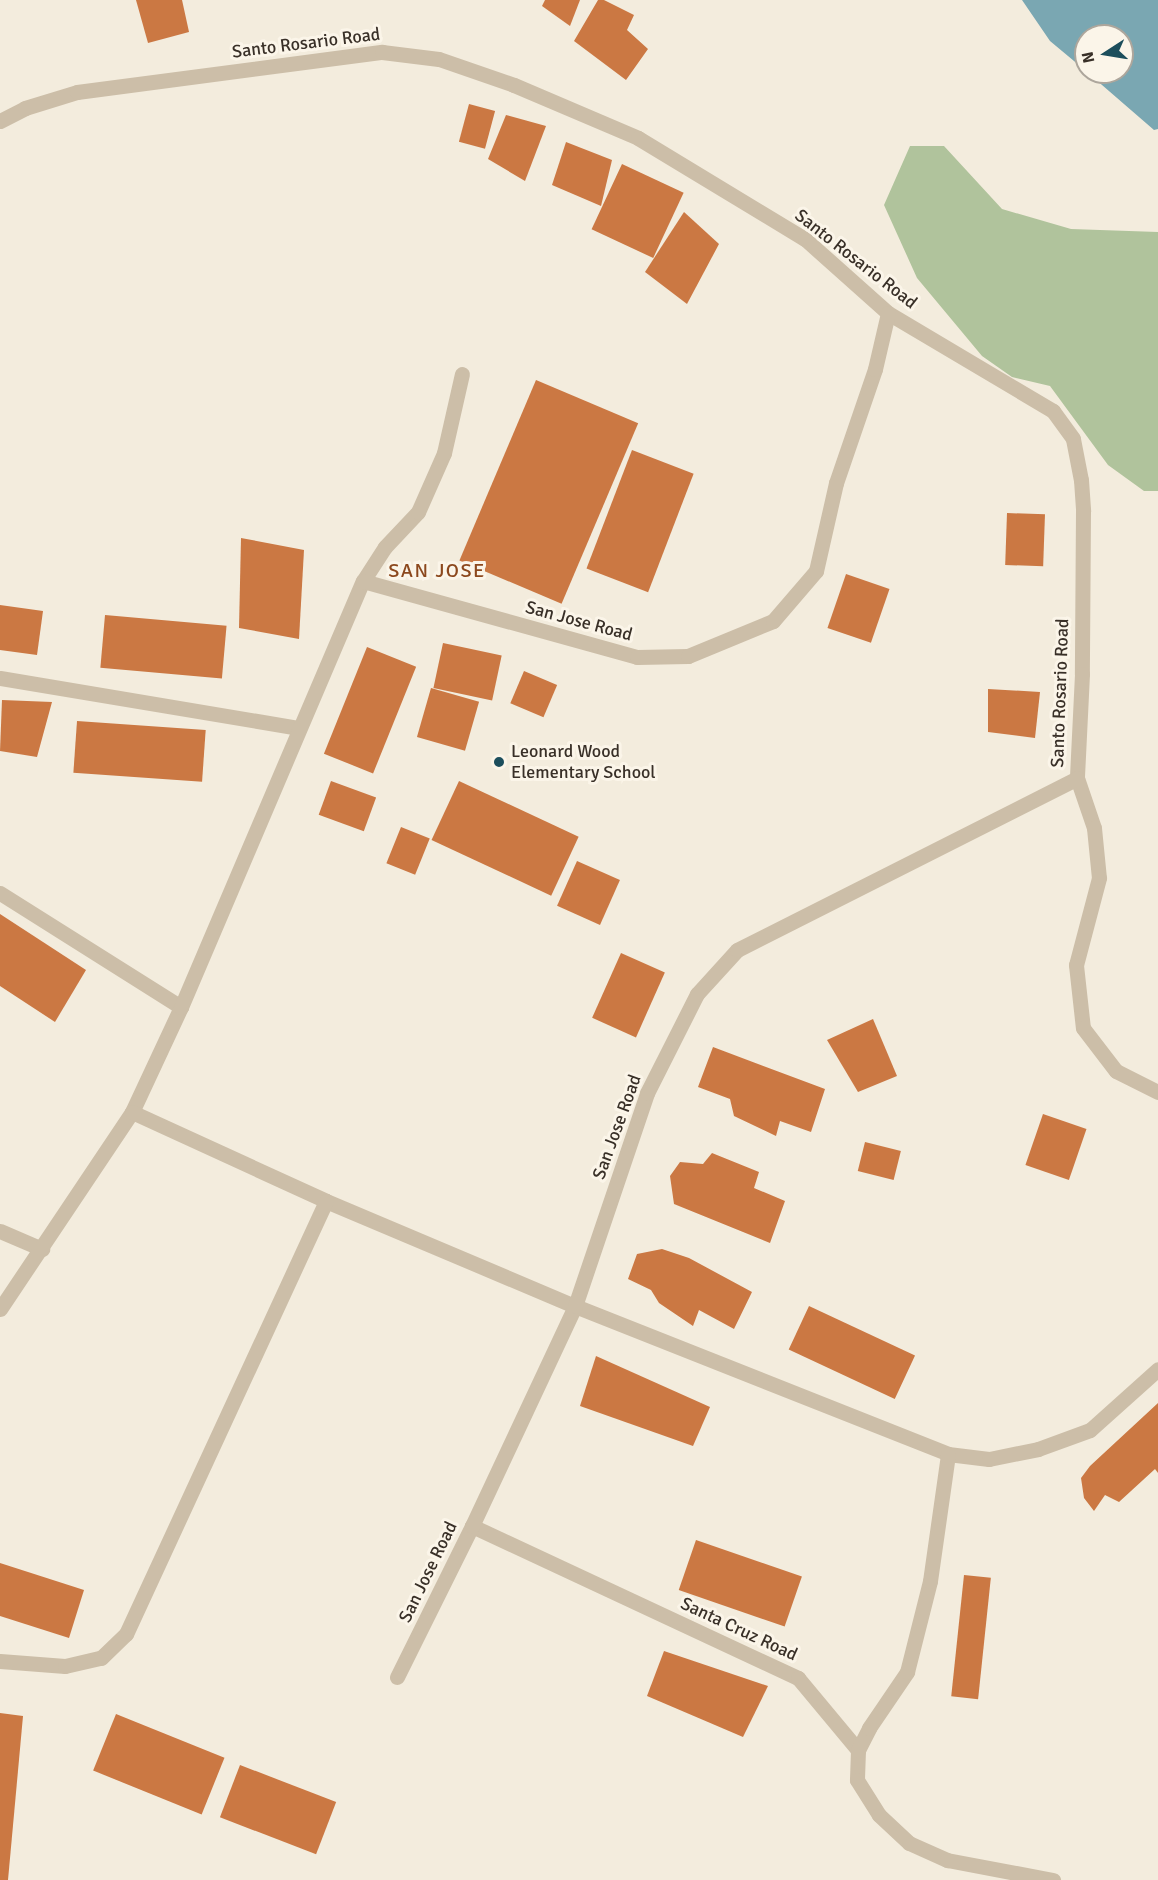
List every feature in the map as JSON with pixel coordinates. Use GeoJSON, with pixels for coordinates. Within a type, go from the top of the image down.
{"type":"FeatureCollection","features":[{"type":"Feature","properties":{"kind":"street","name":"Santo Rosario Road"},"geometry":{"type":"LineString","coordinates":[[0,121],[25,108],[77,92],[382,52],[439,59],[514,85],[638,138],[805,239],[888,313],[1053,411],[1074,439],[1081,480],[1083,511],[1082,674],[1077,778],[1094,828],[1099,878],[1076,965],[1083,1028],[1116,1071],[1158,1092]]}},
{"type":"Feature","properties":{"kind":"street","name":"San Jose Road"},"geometry":{"type":"LineString","coordinates":[[363,581],[637,657],[688,656],[773,621],[816,571],[836,483],[875,369],[888,313]]}},
{"type":"Feature","properties":{"kind":"street"},"geometry":{"type":"LineString","coordinates":[[0,1309],[132,1112],[181,1007],[298,728],[363,581],[385,547],[418,512],[444,453],[462,375]]}},
{"type":"Feature","properties":{"kind":"street"},"geometry":{"type":"LineString","coordinates":[[0,678],[298,728]]}},
{"type":"Feature","properties":{"kind":"street","name":"San Jose Road"},"geometry":{"type":"LineString","coordinates":[[397,1677],[472,1526],[575,1306],[647,1093],[698,994],[737,950],[1077,778]]}},
{"type":"Feature","properties":{"kind":"street"},"geometry":{"type":"LineString","coordinates":[[0,893],[181,1007]]}},
{"type":"Feature","properties":{"kind":"street"},"geometry":{"type":"LineString","coordinates":[[132,1112],[326,1201],[575,1306],[948,1454],[989,1459],[1038,1449],[1090,1430],[1158,1369]]}},
{"type":"Feature","properties":{"kind":"street"},"geometry":{"type":"LineString","coordinates":[[0,1661],[64,1666],[101,1658],[126,1634],[326,1201]]}},
{"type":"Feature","properties":{"kind":"street"},"geometry":{"type":"LineString","coordinates":[[0,1231],[42,1249]]}},
{"type":"Feature","properties":{"kind":"street"},"geometry":{"type":"LineString","coordinates":[[948,1454],[930,1581],[907,1672],[869,1728],[858,1750],[858,1780],[879,1815],[909,1843],[947,1860],[1053,1880]]}},
{"type":"Feature","properties":{"kind":"street","name":"Santa Cruz Road"},"geometry":{"type":"LineString","coordinates":[[472,1526],[798,1678],[858,1750]]}},
{"type":"Feature","properties":{"kind":"green space"},"geometry":{"type":"Polygon","coordinates":[[[910,146],[944,146],[1002,209],[1071,229],[1158,232],[1158,491],[1144,491],[1108,465],[1050,386],[1012,377],[982,356],[917,278],[884,205],[910,146]]]}},
{"type":"Feature","properties":{"kind":"water"},"geometry":{"type":"Polygon","coordinates":[[[1022,0],[1158,0],[1158,129],[1154,130],[1101,84],[1134,84],[1134,24],[1074,24],[1074,61],[1050,41],[1022,0]]]}},
{"type":"Feature","properties":{"kind":"building"},"geometry":{"type":"Polygon","coordinates":[[[136,0],[182,0],[189,32],[148,43],[136,0]]]}},
{"type":"Feature","properties":{"kind":"building"},"geometry":{"type":"Polygon","coordinates":[[[545,0],[580,0],[570,26],[542,6],[545,0]]]}},
{"type":"Feature","properties":{"kind":"building"},"geometry":{"type":"Polygon","coordinates":[[[598,0],[604,0],[634,15],[627,30],[648,49],[626,80],[574,41],[598,0]]]}},
{"type":"Feature","properties":{"kind":"building"},"geometry":{"type":"Polygon","coordinates":[[[469,104],[495,111],[485,149],[459,142],[469,104]]]}},
{"type":"Feature","properties":{"kind":"building"},"geometry":{"type":"Polygon","coordinates":[[[506,115],[546,126],[525,181],[488,159],[506,115]]]}},
{"type":"Feature","properties":{"kind":"building"},"geometry":{"type":"Polygon","coordinates":[[[566,142],[612,160],[601,206],[552,185],[566,142]]]}},
{"type":"Feature","properties":{"kind":"building"},"geometry":{"type":"Polygon","coordinates":[[[622,164],[684,193],[653,258],[592,229],[622,164]]]}},
{"type":"Feature","properties":{"kind":"building"},"geometry":{"type":"Polygon","coordinates":[[[684,212],[719,244],[687,304],[645,272],[684,212]]]}},
{"type":"Feature","properties":{"kind":"building"},"geometry":{"type":"Polygon","coordinates":[[[536,380],[638,423],[562,604],[459,560],[536,380]]]}},
{"type":"Feature","properties":{"kind":"building"},"geometry":{"type":"Polygon","coordinates":[[[632,450],[694,474],[648,592],[586,569],[632,450]]]}},
{"type":"Feature","properties":{"kind":"building"},"geometry":{"type":"Polygon","coordinates":[[[1007,513],[1045,514],[1043,566],[1005,565],[1007,513]]]}},
{"type":"Feature","properties":{"kind":"building"},"geometry":{"type":"Polygon","coordinates":[[[241,538],[304,550],[299,639],[239,628],[241,538]]]}},
{"type":"Feature","properties":{"kind":"building"},"geometry":{"type":"Polygon","coordinates":[[[846,574],[889,589],[871,643],[827,628],[846,574]]]}},
{"type":"Feature","properties":{"kind":"building"},"geometry":{"type":"Polygon","coordinates":[[[0,605],[43,611],[37,655],[0,650],[0,605]]]}},
{"type":"Feature","properties":{"kind":"building"},"geometry":{"type":"Polygon","coordinates":[[[105,615],[227,626],[222,678],[100,668],[105,615]]]}},
{"type":"Feature","properties":{"kind":"building"},"geometry":{"type":"Polygon","coordinates":[[[443,643],[502,655],[492,700],[433,688],[443,643]]]}},
{"type":"Feature","properties":{"kind":"building"},"geometry":{"type":"Polygon","coordinates":[[[367,647],[416,667],[373,773],[324,754],[367,647]]]}},
{"type":"Feature","properties":{"kind":"building"},"geometry":{"type":"Polygon","coordinates":[[[524,671],[557,685],[543,717],[510,703],[524,671]]]}},
{"type":"Feature","properties":{"kind":"building"},"geometry":{"type":"Polygon","coordinates":[[[431,688],[479,702],[465,751],[417,737],[431,688]]]}},
{"type":"Feature","properties":{"kind":"building"},"geometry":{"type":"Polygon","coordinates":[[[988,689],[1040,692],[1035,738],[988,732],[988,689]]]}},
{"type":"Feature","properties":{"kind":"building"},"geometry":{"type":"Polygon","coordinates":[[[2,700],[52,702],[37,757],[0,751],[2,700]]]}},
{"type":"Feature","properties":{"kind":"building"},"geometry":{"type":"Polygon","coordinates":[[[77,721],[206,730],[202,782],[73,773],[77,721]]]}},
{"type":"Feature","properties":{"kind":"building"},"geometry":{"type":"Polygon","coordinates":[[[331,781],[376,797],[364,831],[319,815],[331,781]]]}},
{"type":"Feature","properties":{"kind":"building"},"geometry":{"type":"Polygon","coordinates":[[[459,781],[579,837],[551,896],[432,840],[459,781]]]}},
{"type":"Feature","properties":{"kind":"building"},"geometry":{"type":"Polygon","coordinates":[[[401,827],[430,839],[415,875],[386,863],[401,827]]]}},
{"type":"Feature","properties":{"kind":"building"},"geometry":{"type":"Polygon","coordinates":[[[577,861],[620,880],[600,925],[557,906],[577,861]]]}},
{"type":"Feature","properties":{"kind":"building"},"geometry":{"type":"Polygon","coordinates":[[[0,914],[86,970],[55,1022],[0,986],[0,914]]]}},
{"type":"Feature","properties":{"kind":"building"},"geometry":{"type":"Polygon","coordinates":[[[621,953],[665,973],[636,1037],[592,1018],[621,953]]]}},
{"type":"Feature","properties":{"kind":"building"},"geometry":{"type":"Polygon","coordinates":[[[873,1019],[897,1076],[858,1092],[827,1040],[873,1019]]]}},
{"type":"Feature","properties":{"kind":"building"},"geometry":{"type":"Polygon","coordinates":[[[713,1047],[825,1089],[811,1132],[780,1121],[776,1136],[734,1116],[730,1099],[698,1087],[713,1047]]]}},
{"type":"Feature","properties":{"kind":"building"},"geometry":{"type":"Polygon","coordinates":[[[1043,1114],[1086,1129],[1069,1180],[1025,1165],[1043,1114]]]}},
{"type":"Feature","properties":{"kind":"building"},"geometry":{"type":"Polygon","coordinates":[[[865,1142],[901,1151],[894,1180],[858,1171],[865,1142]]]}},
{"type":"Feature","properties":{"kind":"building"},"geometry":{"type":"Polygon","coordinates":[[[712,1153],[759,1172],[754,1188],[785,1201],[770,1243],[674,1204],[670,1176],[680,1162],[703,1164],[712,1153]]]}},
{"type":"Feature","properties":{"kind":"building"},"geometry":{"type":"Polygon","coordinates":[[[662,1249],[689,1258],[752,1292],[734,1329],[699,1310],[693,1326],[659,1303],[651,1290],[628,1279],[637,1254],[662,1249]]]}},
{"type":"Feature","properties":{"kind":"building"},"geometry":{"type":"Polygon","coordinates":[[[809,1306],[915,1355],[895,1399],[789,1350],[809,1306]]]}},
{"type":"Feature","properties":{"kind":"building"},"geometry":{"type":"Polygon","coordinates":[[[596,1356],[710,1407],[693,1446],[580,1406],[596,1356]]]}},
{"type":"Feature","properties":{"kind":"building"},"geometry":{"type":"Polygon","coordinates":[[[1158,1403],[1158,1473],[1155,1469],[1119,1502],[1105,1495],[1094,1511],[1084,1498],[1081,1478],[1090,1466],[1158,1403]]]}},
{"type":"Feature","properties":{"kind":"building"},"geometry":{"type":"Polygon","coordinates":[[[696,1540],[802,1576],[785,1627],[679,1590],[696,1540]]]}},
{"type":"Feature","properties":{"kind":"building"},"geometry":{"type":"Polygon","coordinates":[[[0,1563],[84,1590],[69,1638],[0,1616],[0,1563]]]}},
{"type":"Feature","properties":{"kind":"building"},"geometry":{"type":"Polygon","coordinates":[[[964,1575],[991,1578],[978,1699],[951,1696],[964,1575]]]}},
{"type":"Feature","properties":{"kind":"building"},"geometry":{"type":"Polygon","coordinates":[[[664,1651],[768,1686],[743,1737],[647,1696],[664,1651]]]}},
{"type":"Feature","properties":{"kind":"building"},"geometry":{"type":"Polygon","coordinates":[[[0,1713],[23,1716],[8,1880],[0,1880],[0,1713]]]}},
{"type":"Feature","properties":{"kind":"building"},"geometry":{"type":"Polygon","coordinates":[[[116,1714],[224,1758],[202,1814],[93,1771],[116,1714]]]}},
{"type":"Feature","properties":{"kind":"building"},"geometry":{"type":"Polygon","coordinates":[[[240,1765],[336,1802],[316,1854],[220,1817],[240,1765]]]}},
{"type":"Feature","properties":{"kind":"place","name":"Leonard Wood Elementary School"},"geometry":{"type":"Point","coordinates":[499,762]}},
{"type":"Feature","properties":{"kind":"district","name":"SAN JOSE"},"geometry":{"type":"Point","coordinates":[437,570]}}]}
